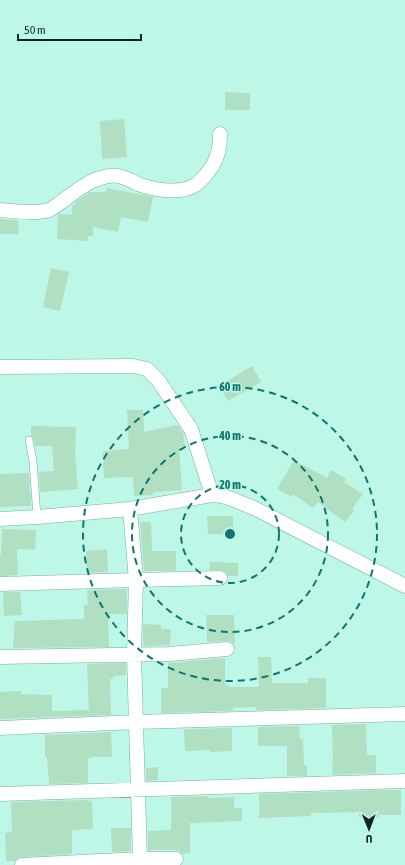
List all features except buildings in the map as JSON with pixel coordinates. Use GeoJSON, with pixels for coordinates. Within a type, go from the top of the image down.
{"type":"FeatureCollection","features":[{"type":"Feature","properties":{"kind":"street"},"geometry":{"type":"LineString","coordinates":[[0,210],[37,212],[50,209],[85,186],[109,176],[122,176],[149,188],[166,191],[186,189],[198,184],[210,170],[216,160],[220,146],[220,134]]}},
{"type":"Feature","properties":{"kind":"street"},"geometry":{"type":"LineString","coordinates":[[0,367],[133,366],[147,369],[158,380],[191,429],[212,495]]}},
{"type":"Feature","properties":{"kind":"street"},"geometry":{"type":"LineString","coordinates":[[0,519],[130,509],[212,495],[222,496],[256,509],[405,586]]}},
{"type":"Feature","properties":{"kind":"street"},"geometry":{"type":"LineString","coordinates":[[130,509],[136,580],[134,655],[140,859]]}},
{"type":"Feature","properties":{"kind":"street"},"geometry":{"type":"LineString","coordinates":[[0,584],[220,578]]}},
{"type":"Feature","properties":{"kind":"street"},"geometry":{"type":"LineString","coordinates":[[0,657],[170,654],[227,649]]}},
{"type":"Feature","properties":{"kind":"street"},"geometry":{"type":"LineString","coordinates":[[0,728],[136,722],[405,714]]}},
{"type":"Feature","properties":{"kind":"street"},"geometry":{"type":"LineString","coordinates":[[0,794],[405,781]]}},
{"type":"Feature","properties":{"kind":"street"},"geometry":{"type":"LineString","coordinates":[[22,865],[176,858]]}},
{"type":"Feature","properties":{"kind":"lane"},"geometry":{"type":"LineString","coordinates":[[29,440],[33,461],[37,517]]}}]}
